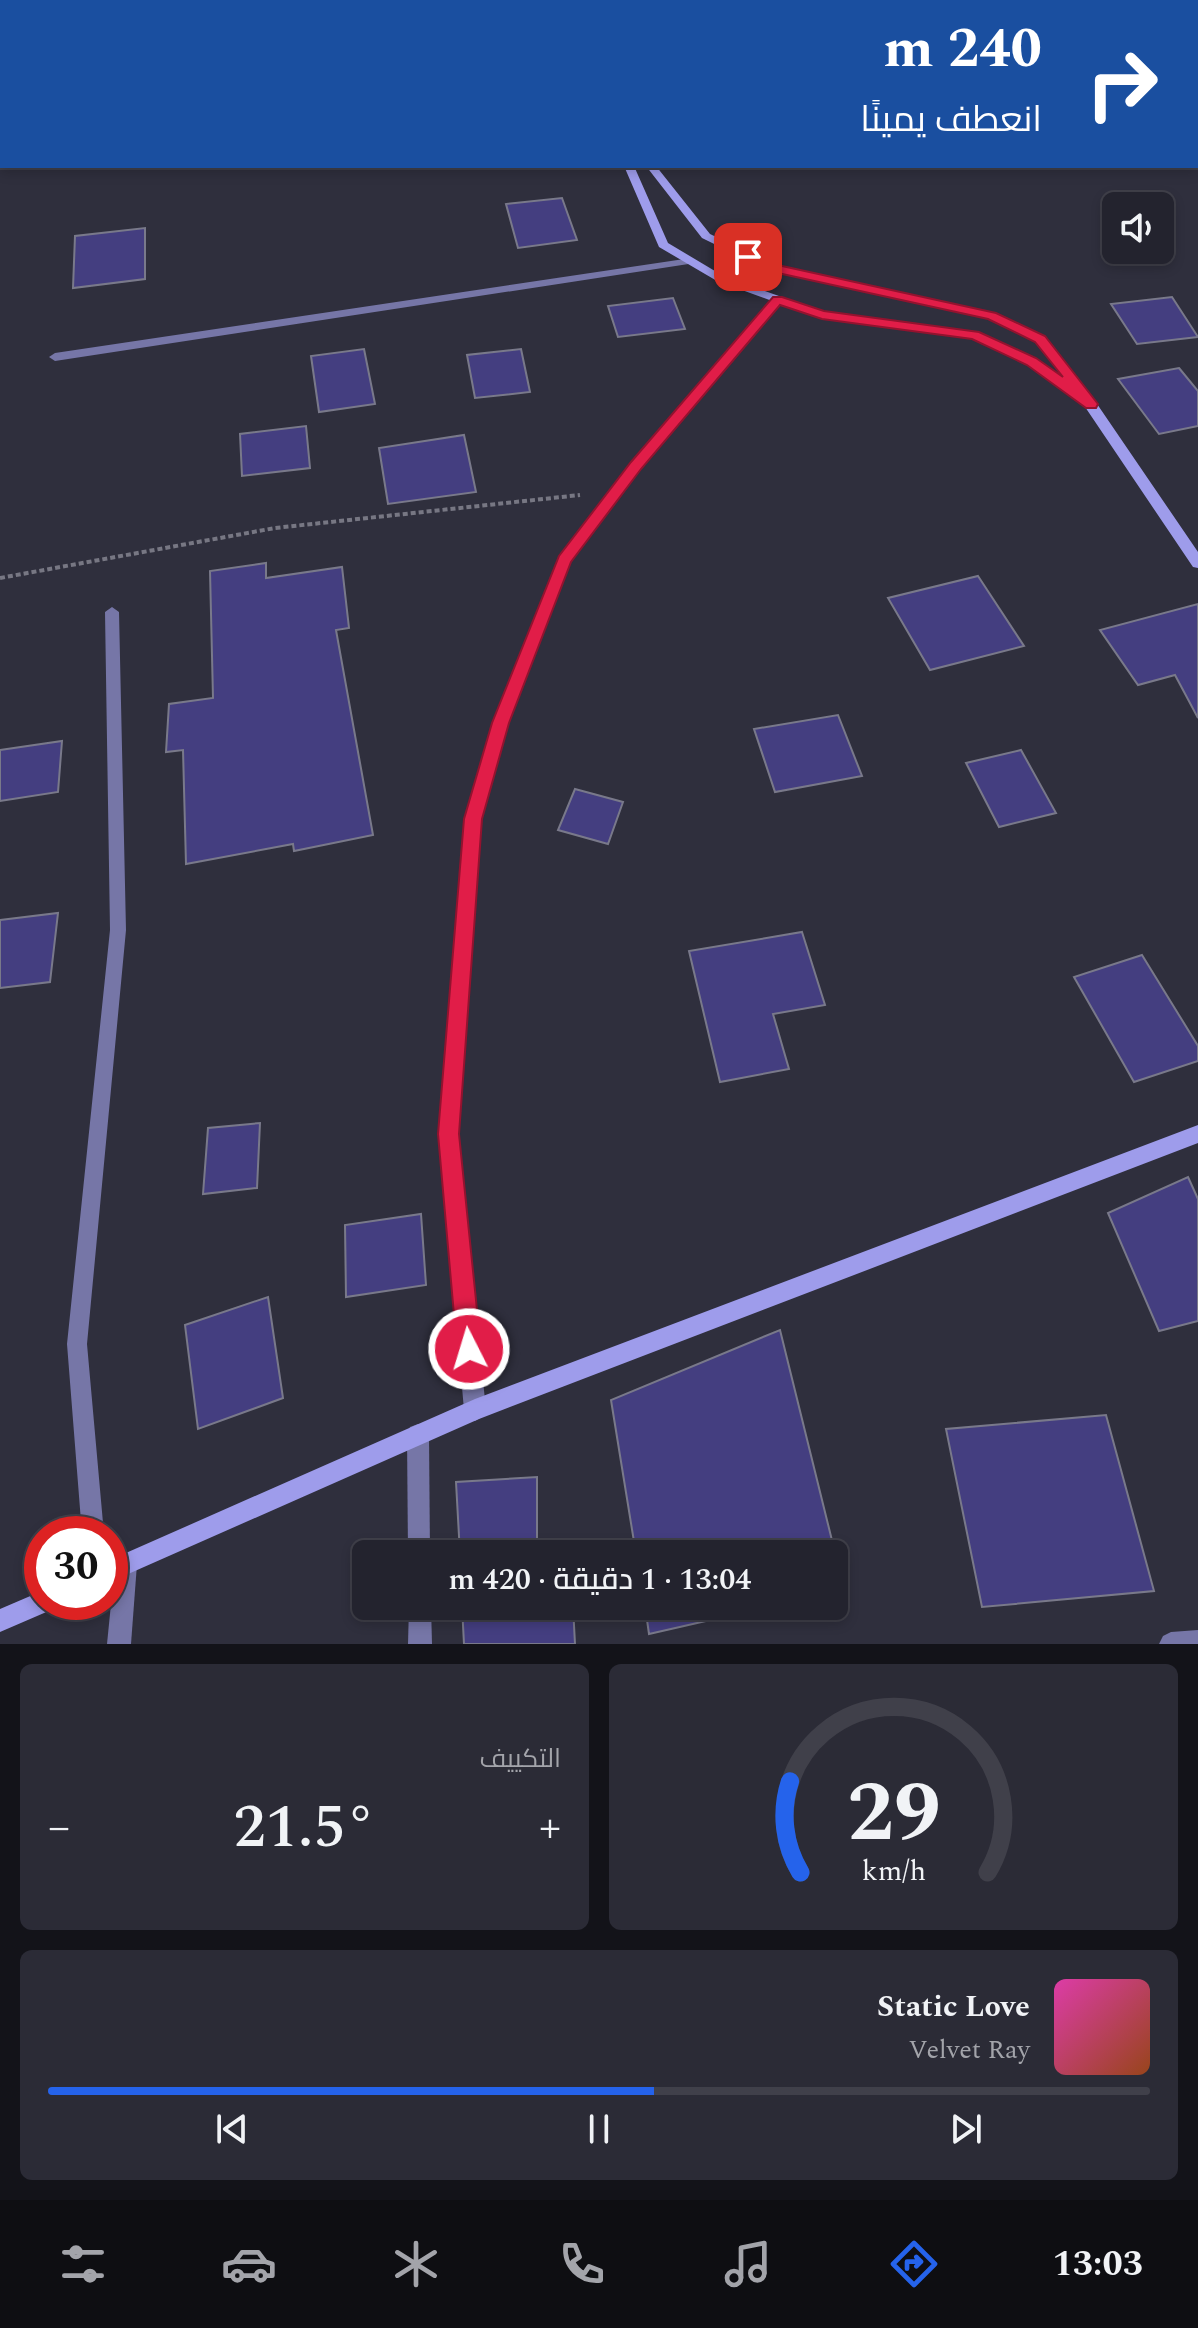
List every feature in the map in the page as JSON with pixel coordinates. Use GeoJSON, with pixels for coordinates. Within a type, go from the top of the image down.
{"type":"FeatureCollection","features":[{"type":"Feature","properties":{"kind":"street"},"geometry":{"type":"LineString","coordinates":[[630,168],[663,245],[721,279],[822,315],[974,335],[1032,361],[1091,404]]}},
{"type":"Feature","properties":{"kind":"street"},"geometry":{"type":"LineString","coordinates":[[653,168],[706,236],[769,267],[992,316],[1040,339],[1091,404],[1198,563]]}},
{"type":"Feature","properties":{"kind":"street"},"geometry":{"type":"LineString","coordinates":[[55,357],[691,261]]}},
{"type":"Feature","properties":{"kind":"street"},"geometry":{"type":"LineString","coordinates":[[475,1410],[449,1134],[473,819],[500,723],[564,560],[617,491],[778,300]]}},
{"type":"Feature","properties":{"kind":"street"},"geometry":{"type":"LineString","coordinates":[[91,1516],[77,1344],[118,930],[112,612]]}},
{"type":"Feature","properties":{"kind":"street"},"geometry":{"type":"LineString","coordinates":[[128,1564],[475,1410],[1198,1134]]}},
{"type":"Feature","properties":{"kind":"street"},"geometry":{"type":"LineString","coordinates":[[418,1435],[419,1540]]}},
{"type":"Feature","properties":{"kind":"street"},"geometry":{"type":"LineString","coordinates":[[0,1621],[24,1610]]}},
{"type":"Feature","properties":{"kind":"street"},"geometry":{"type":"LineString","coordinates":[[119,1620],[119,1644]]}},
{"type":"Feature","properties":{"kind":"street"},"geometry":{"type":"LineString","coordinates":[[420,1620],[420,1644]]}},
{"type":"Feature","properties":{"kind":"street"},"geometry":{"type":"LineString","coordinates":[[1171,1644],[1198,1642]]}},
{"type":"Feature","properties":{"kind":"path"},"geometry":{"type":"LineString","coordinates":[[0,578],[275,528],[617,491]]}},
{"type":"Feature","properties":{"kind":"building"},"geometry":{"type":"Polygon","coordinates":[[[562,198],[577,240],[518,248],[506,204],[562,198]]]}},
{"type":"Feature","properties":{"kind":"building"},"geometry":{"type":"Polygon","coordinates":[[[145,228],[145,279],[73,288],[75,236],[145,228]]]}},
{"type":"Feature","properties":{"kind":"building"},"geometry":{"type":"Polygon","coordinates":[[[1172,297],[1198,337],[1137,344],[1111,304],[1172,297]]]}},
{"type":"Feature","properties":{"kind":"building"},"geometry":{"type":"Polygon","coordinates":[[[673,298],[685,329],[618,337],[608,306],[673,298]]]}},
{"type":"Feature","properties":{"kind":"building"},"geometry":{"type":"Polygon","coordinates":[[[364,349],[375,404],[319,412],[311,356],[364,349]]]}},
{"type":"Feature","properties":{"kind":"building"},"geometry":{"type":"Polygon","coordinates":[[[521,349],[530,392],[475,398],[467,355],[521,349]]]}},
{"type":"Feature","properties":{"kind":"building"},"geometry":{"type":"Polygon","coordinates":[[[1179,368],[1198,391],[1198,426],[1159,434],[1118,379],[1179,368]]]}},
{"type":"Feature","properties":{"kind":"building"},"geometry":{"type":"Polygon","coordinates":[[[306,426],[310,468],[242,476],[240,434],[306,426]]]}},
{"type":"Feature","properties":{"kind":"building"},"geometry":{"type":"Polygon","coordinates":[[[464,435],[476,492],[388,504],[379,448],[464,435]]]}},
{"type":"Feature","properties":{"kind":"building"},"geometry":{"type":"Polygon","coordinates":[[[266,563],[266,578],[342,567],[349,628],[336,630],[373,835],[294,851],[293,844],[186,864],[183,750],[166,752],[169,704],[213,698],[210,571],[266,563]]]}},
{"type":"Feature","properties":{"kind":"building"},"geometry":{"type":"Polygon","coordinates":[[[978,576],[1024,646],[930,670],[888,598],[978,576]]]}},
{"type":"Feature","properties":{"kind":"building"},"geometry":{"type":"Polygon","coordinates":[[[1198,604],[1198,718],[1175,675],[1138,685],[1100,630],[1198,604]]]}},
{"type":"Feature","properties":{"kind":"building"},"geometry":{"type":"Polygon","coordinates":[[[838,715],[862,776],[775,792],[754,729],[838,715]]]}},
{"type":"Feature","properties":{"kind":"building"},"geometry":{"type":"Polygon","coordinates":[[[62,741],[58,792],[0,801],[0,750],[62,741]]]}},
{"type":"Feature","properties":{"kind":"building"},"geometry":{"type":"Polygon","coordinates":[[[1021,750],[1056,813],[999,827],[966,763],[1021,750]]]}},
{"type":"Feature","properties":{"kind":"building"},"geometry":{"type":"Polygon","coordinates":[[[575,789],[623,802],[608,844],[558,830],[575,789]]]}},
{"type":"Feature","properties":{"kind":"building"},"geometry":{"type":"Polygon","coordinates":[[[58,913],[50,982],[0,988],[0,920],[58,913]]]}},
{"type":"Feature","properties":{"kind":"building"},"geometry":{"type":"Polygon","coordinates":[[[802,932],[825,1005],[773,1014],[789,1069],[720,1082],[689,951],[802,932]]]}},
{"type":"Feature","properties":{"kind":"building"},"geometry":{"type":"Polygon","coordinates":[[[1142,955],[1198,1046],[1198,1061],[1134,1082],[1074,977],[1142,955]]]}},
{"type":"Feature","properties":{"kind":"building"},"geometry":{"type":"Polygon","coordinates":[[[260,1123],[257,1188],[203,1194],[208,1128],[260,1123]]]}},
{"type":"Feature","properties":{"kind":"building"},"geometry":{"type":"Polygon","coordinates":[[[1188,1177],[1198,1199],[1198,1321],[1159,1331],[1108,1213],[1188,1177]]]}},
{"type":"Feature","properties":{"kind":"building"},"geometry":{"type":"Polygon","coordinates":[[[421,1214],[426,1285],[346,1297],[345,1225],[421,1214]]]}},
{"type":"Feature","properties":{"kind":"building"},"geometry":{"type":"Polygon","coordinates":[[[268,1297],[283,1398],[198,1429],[185,1325],[268,1297]]]}},
{"type":"Feature","properties":{"kind":"building"},"geometry":{"type":"Polygon","coordinates":[[[780,1330],[832,1540],[634,1540],[611,1400],[780,1330]]]}},
{"type":"Feature","properties":{"kind":"building"},"geometry":{"type":"Polygon","coordinates":[[[1106,1415],[1154,1591],[982,1607],[946,1429],[1106,1415]]]}},
{"type":"Feature","properties":{"kind":"building"},"geometry":{"type":"Polygon","coordinates":[[[537,1477],[537,1540],[459,1540],[456,1482],[537,1477]]]}},
{"type":"Feature","properties":{"kind":"building"},"geometry":{"type":"Polygon","coordinates":[[[463,1620],[574,1620],[575,1644],[464,1644],[463,1620]]]}},
{"type":"Feature","properties":{"kind":"building"},"geometry":{"type":"Polygon","coordinates":[[[647,1620],[710,1620],[649,1634],[647,1620]]]}},
{"type":"Feature","properties":{"kind":"route"},"geometry":{"type":"LineString","coordinates":[[469,1349],[449,1134],[473,819],[500,723],[564,560],[636,465],[778,300],[822,315],[974,335],[1032,361],[1091,404],[1040,339],[992,316],[769,267],[748,257]]}}]}
